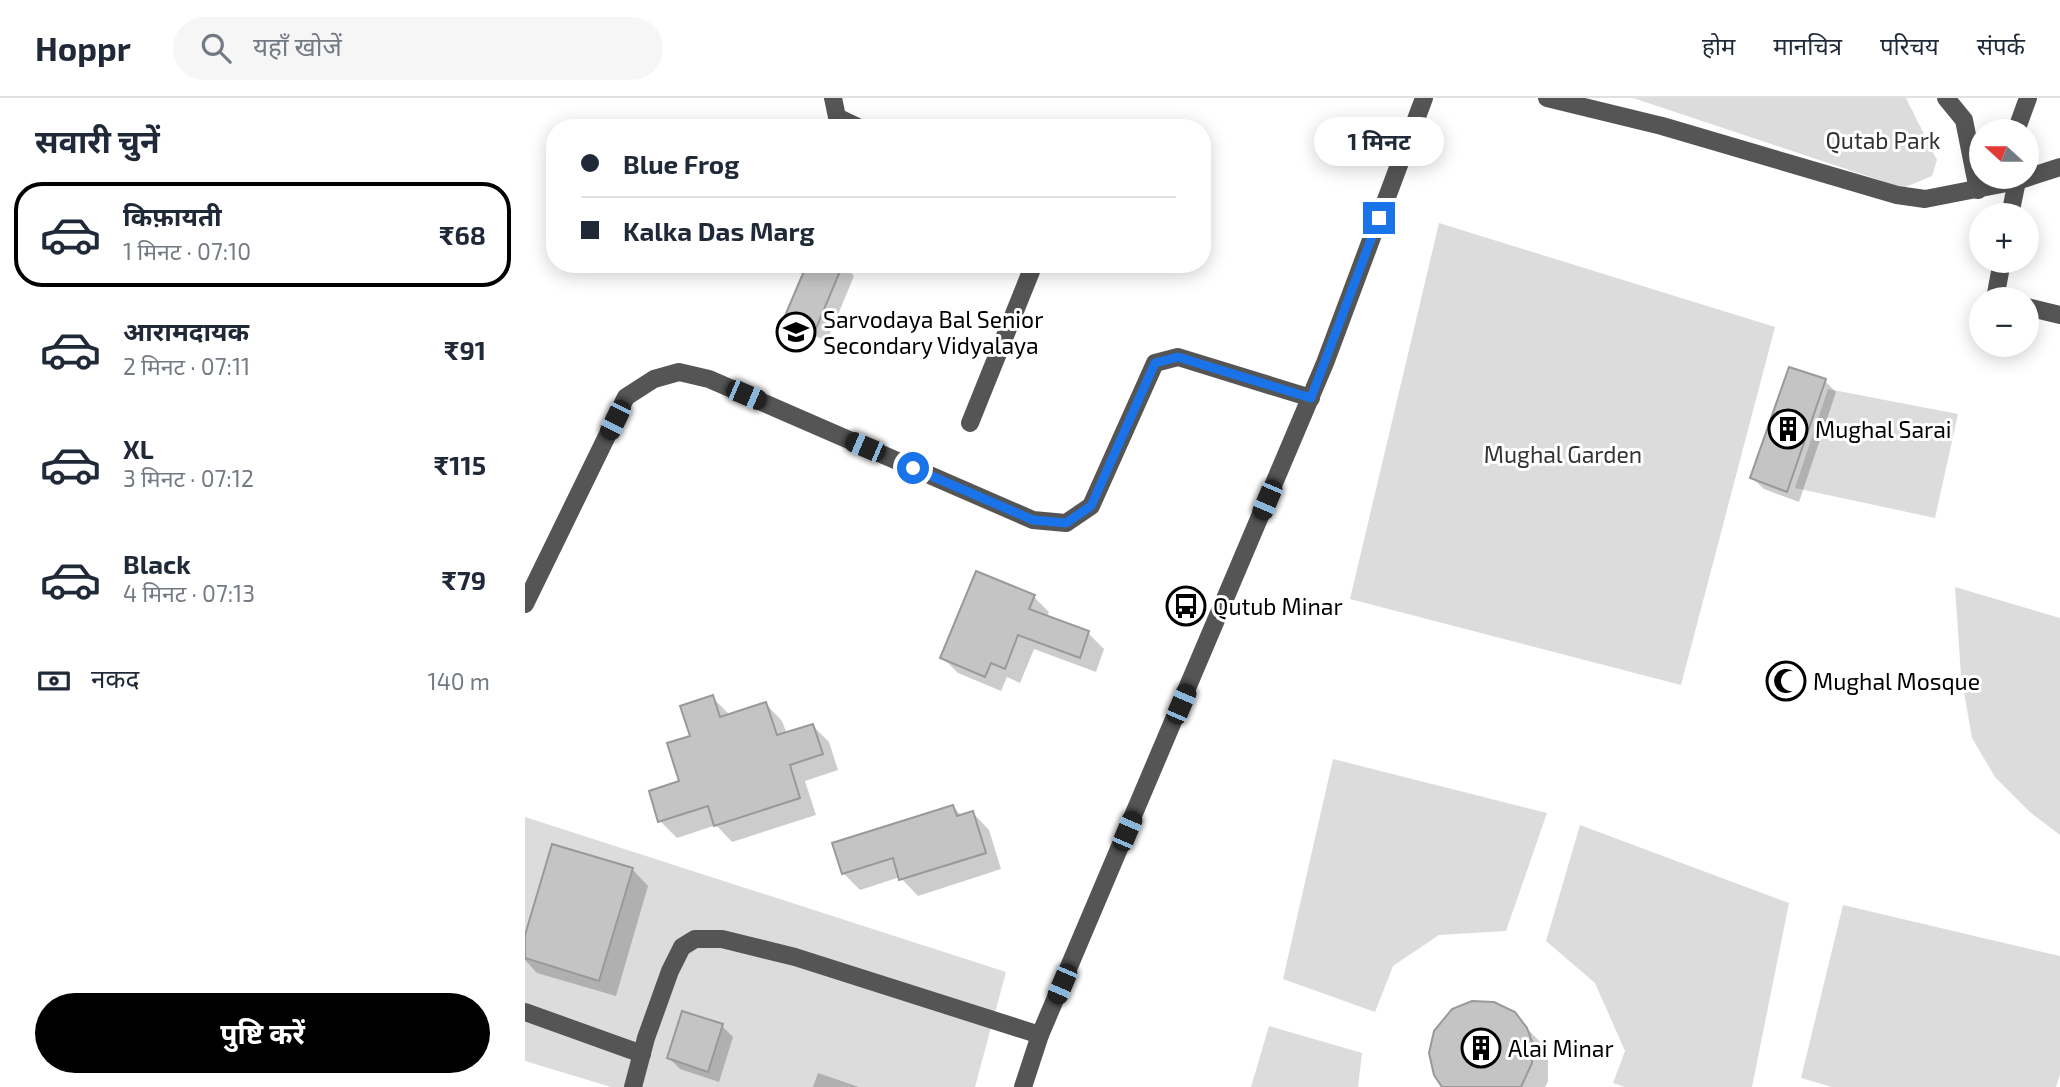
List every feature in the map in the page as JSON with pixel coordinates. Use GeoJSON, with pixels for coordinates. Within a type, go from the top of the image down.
{"type":"FeatureCollection","features":[{"type":"Feature","properties":{"kind":"street"},"geometry":{"type":"LineString","coordinates":[[833,98],[837,117],[841,119]]}},
{"type":"Feature","properties":{"kind":"street"},"geometry":{"type":"LineString","coordinates":[[1023,1087],[1040,1035],[1311,398],[1424,98]]}},
{"type":"Feature","properties":{"kind":"street"},"geometry":{"type":"LineString","coordinates":[[1547,98],[1662,126],[1897,195],[1925,200],[1970,189]]}},
{"type":"Feature","properties":{"kind":"street"},"geometry":{"type":"LineString","coordinates":[[1946,98],[1964,120],[1969,132]]}},
{"type":"Feature","properties":{"kind":"street"},"geometry":{"type":"LineString","coordinates":[[2020,119],[2028,98]]}},
{"type":"Feature","properties":{"kind":"street"},"geometry":{"type":"LineString","coordinates":[[2039,173],[2060,166]]}},
{"type":"Feature","properties":{"kind":"street"},"geometry":{"type":"LineString","coordinates":[[970,423],[1030,273]]}},
{"type":"Feature","properties":{"kind":"street"},"geometry":{"type":"LineString","coordinates":[[2039,310],[2060,315]]}},
{"type":"Feature","properties":{"kind":"street"},"geometry":{"type":"LineString","coordinates":[[525,604],[626,397],[654,379],[679,372],[709,379],[1033,520],[1066,523],[1091,506],[1155,363],[1178,357],[1311,398]]}},
{"type":"Feature","properties":{"kind":"street"},"geometry":{"type":"LineString","coordinates":[[633,1087],[670,971],[682,947],[695,939],[722,939],[795,957],[1040,1035]]}},
{"type":"Feature","properties":{"kind":"street"},"geometry":{"type":"LineString","coordinates":[[525,1012],[642,1054]]}},
{"type":"Feature","properties":{"kind":"green space","name":"Qutab Park"},"geometry":{"type":"Polygon","coordinates":[[[1633,98],[1906,98],[1937,160],[1932,176],[1903,188],[1633,98]]]}},
{"type":"Feature","properties":{"kind":"green space","name":"Mughal Garden"},"geometry":{"type":"Polygon","coordinates":[[[1439,223],[1775,327],[1681,685],[1350,599],[1439,223]]]}},
{"type":"Feature","properties":{"kind":"green space"},"geometry":{"type":"Polygon","coordinates":[[[1828,389],[1958,414],[1935,518],[1795,488],[1828,389]]]}},
{"type":"Feature","properties":{"kind":"green space"},"geometry":{"type":"Polygon","coordinates":[[[1955,587],[2060,618],[2060,835],[2031,813],[1995,777],[1972,738],[1961,675],[1955,587]]]}},
{"type":"Feature","properties":{"kind":"green space"},"geometry":{"type":"Polygon","coordinates":[[[1333,759],[1547,813],[1506,931],[1439,935],[1393,966],[1375,1012],[1283,979],[1333,759]]]}},
{"type":"Feature","properties":{"kind":"green space"},"geometry":{"type":"Polygon","coordinates":[[[525,817],[1006,972],[975,1087],[611,1087],[525,1061],[525,817]]]}},
{"type":"Feature","properties":{"kind":"green space"},"geometry":{"type":"Polygon","coordinates":[[[1580,825],[1789,903],[1752,1087],[1625,1087],[1613,1083],[1625,1051],[1595,983],[1546,941],[1580,825]]]}},
{"type":"Feature","properties":{"kind":"green space"},"geometry":{"type":"Polygon","coordinates":[[[1843,905],[2060,956],[2060,1075],[2056,1087],[1832,1087],[1801,1078],[1843,905]]]}},
{"type":"Feature","properties":{"kind":"green space"},"geometry":{"type":"Polygon","coordinates":[[[1269,1026],[1362,1053],[1358,1087],[1251,1087],[1269,1026]]]}},
{"type":"Feature","properties":{"kind":"building"},"geometry":{"type":"Polygon","coordinates":[[[803,273],[839,273],[815,331],[784,318],[803,273]]]}},
{"type":"Feature","properties":{"kind":"building","name":"Mughal Sarai"},"geometry":{"type":"Polygon","coordinates":[[[1789,367],[1826,379],[1787,492],[1750,478],[1789,367]]]}},
{"type":"Feature","properties":{"kind":"building"},"geometry":{"type":"Polygon","coordinates":[[[976,571],[1035,595],[1029,609],[1089,631],[1080,658],[1018,635],[1005,669],[991,663],[985,677],[940,658],[976,571]]]}},
{"type":"Feature","properties":{"kind":"building"},"geometry":{"type":"Polygon","coordinates":[[[713,695],[720,717],[766,702],[777,735],[813,724],[823,754],[790,765],[800,798],[714,826],[708,806],[658,822],[649,791],[679,781],[667,743],[690,736],[680,706],[713,695]]]}},
{"type":"Feature","properties":{"kind":"building"},"geometry":{"type":"Polygon","coordinates":[[[953,805],[957,816],[973,811],[986,853],[899,880],[893,858],[842,874],[832,843],[953,805]]]}},
{"type":"Feature","properties":{"kind":"building"},"geometry":{"type":"Polygon","coordinates":[[[552,844],[633,868],[599,981],[525,958],[525,935],[552,844]]]}},
{"type":"Feature","properties":{"kind":"building","name":"Alai Minar"},"geometry":{"type":"Polygon","coordinates":[[[1472,1001],[1494,1002],[1515,1012],[1527,1028],[1532,1042],[1532,1063],[1521,1087],[1442,1087],[1434,1075],[1429,1053],[1434,1031],[1452,1009],[1472,1001]]]}},
{"type":"Feature","properties":{"kind":"building"},"geometry":{"type":"Polygon","coordinates":[[[682,1011],[723,1024],[708,1072],[667,1058],[682,1011]]]}},
{"type":"Feature","properties":{"kind":"place","name":"Sarvodaya Bal Senior Secondary Vidyalaya"},"geometry":{"type":"Point","coordinates":[796,332]}},
{"type":"Feature","properties":{"kind":"place","name":"Mughal Sarai"},"geometry":{"type":"Point","coordinates":[1788,429]}},
{"type":"Feature","properties":{"kind":"place","name":"Qutub Minar"},"geometry":{"type":"Point","coordinates":[1186,606]}},
{"type":"Feature","properties":{"kind":"place","name":"Mughal Mosque"},"geometry":{"type":"Point","coordinates":[1786,681]}},
{"type":"Feature","properties":{"kind":"place","name":"Alai Minar"},"geometry":{"type":"Point","coordinates":[1481,1048]}},
{"type":"Feature","properties":{"kind":"route"},"geometry":{"type":"LineString","coordinates":[[913,468],[1033,520],[1066,523],[1091,506],[1155,363],[1178,357],[1311,398],[1379,218]]}}]}
